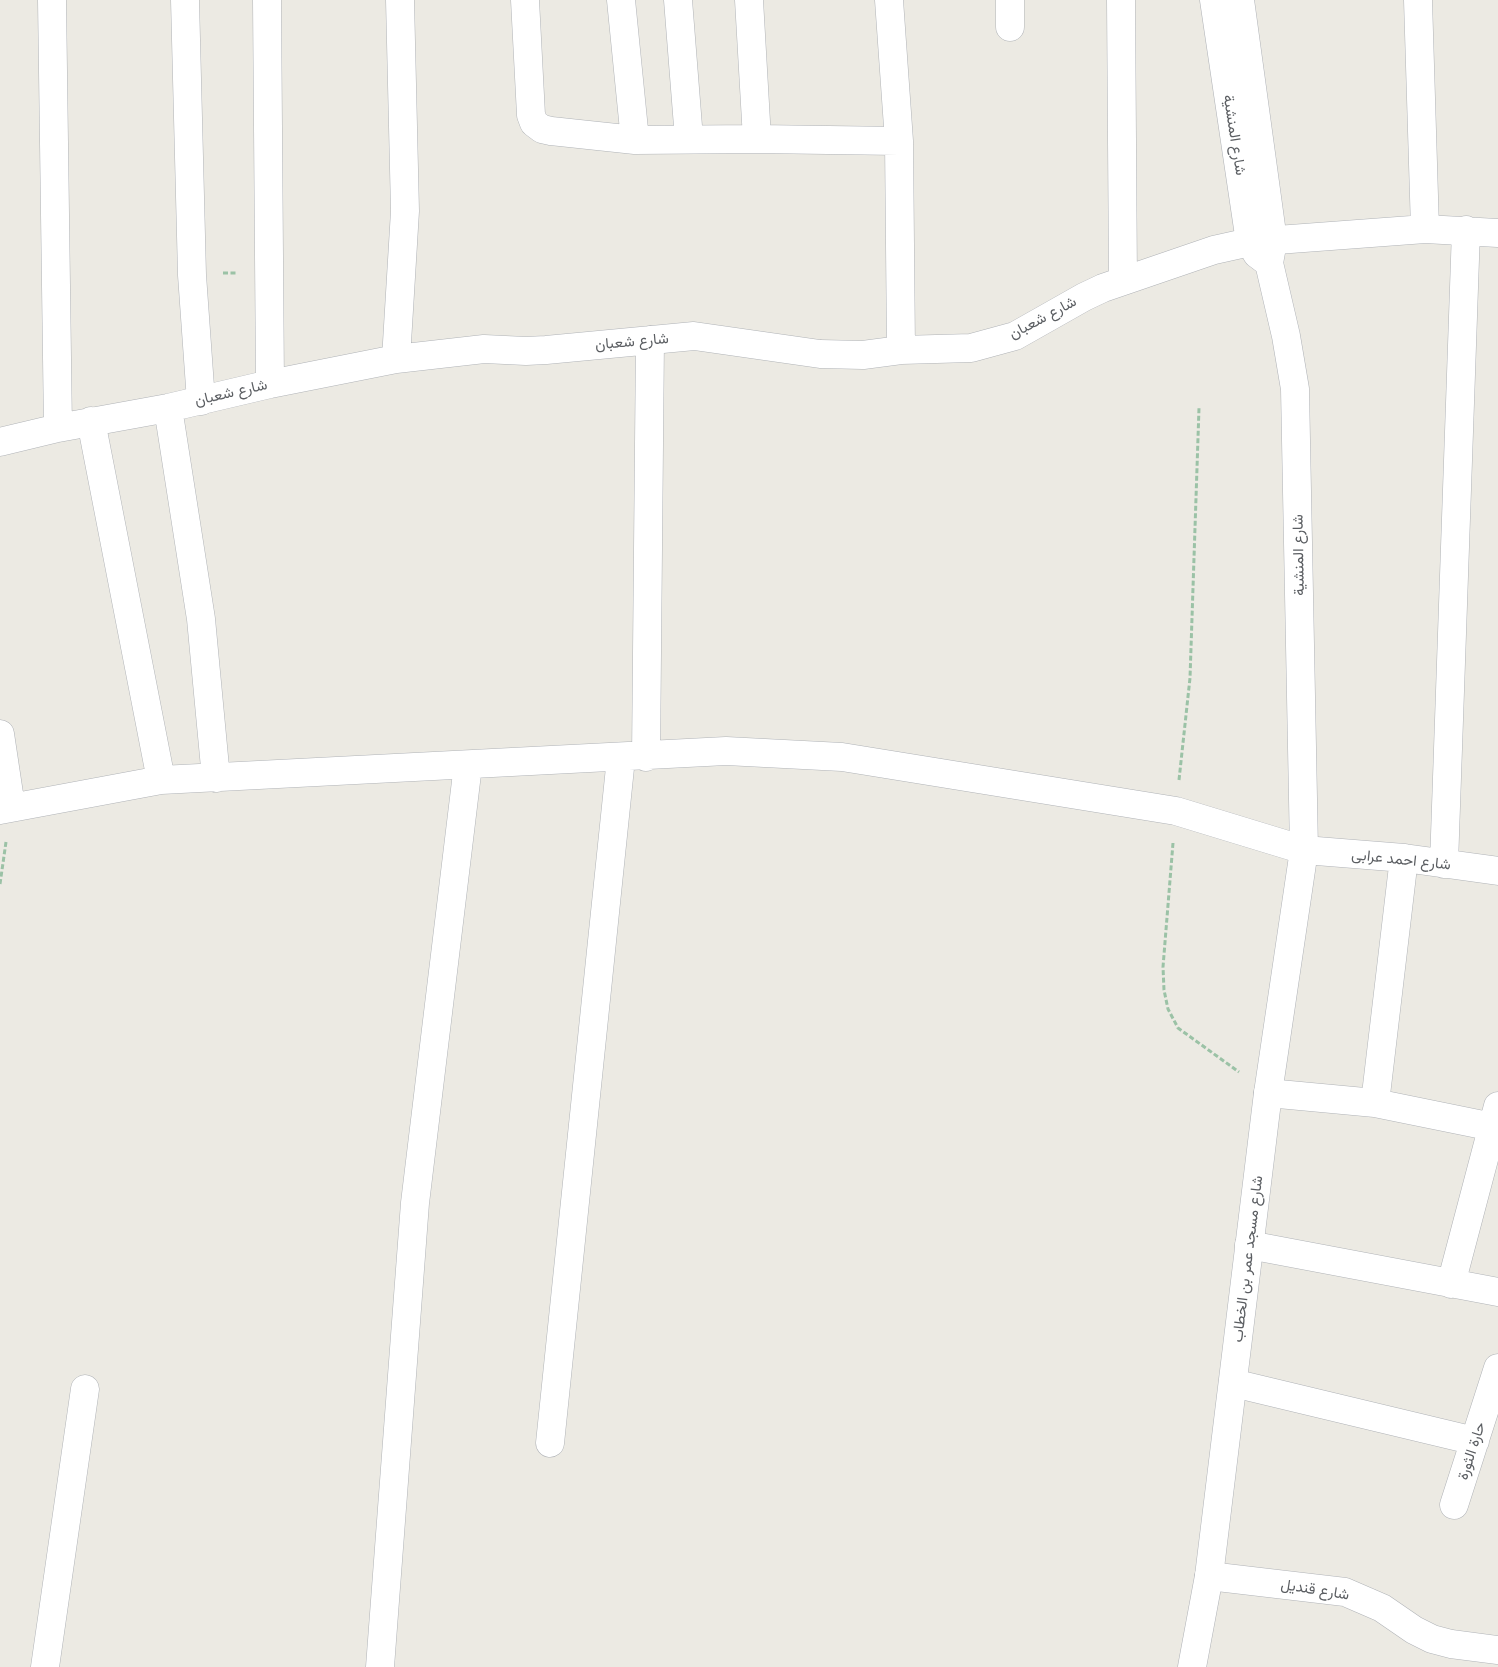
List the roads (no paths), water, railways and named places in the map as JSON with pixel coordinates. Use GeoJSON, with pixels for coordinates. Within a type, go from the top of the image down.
{"type":"FeatureCollection","features":[{"type":"Feature","properties":{"kind":"street"},"geometry":{"type":"LineString","coordinates":[[52,0],[58,428]]}},
{"type":"Feature","properties":{"kind":"street"},"geometry":{"type":"LineString","coordinates":[[185,0],[192,275],[201,401]]}},
{"type":"Feature","properties":{"kind":"street"},"geometry":{"type":"LineString","coordinates":[[267,0],[270,384]]}},
{"type":"Feature","properties":{"kind":"street"},"geometry":{"type":"LineString","coordinates":[[396,360],[405,211],[400,0]]}},
{"type":"Feature","properties":{"kind":"street"},"geometry":{"type":"LineString","coordinates":[[525,0],[531,115],[534,123],[542,129],[635,140],[899,141]]}},
{"type":"Feature","properties":{"kind":"street"},"geometry":{"type":"LineString","coordinates":[[621,0],[635,140]]}},
{"type":"Feature","properties":{"kind":"street"},"geometry":{"type":"LineString","coordinates":[[678,0],[689,139]]}},
{"type":"Feature","properties":{"kind":"street"},"geometry":{"type":"LineString","coordinates":[[748,0],[756,139]]}},
{"type":"Feature","properties":{"kind":"street"},"geometry":{"type":"LineString","coordinates":[[889,0],[899,141],[901,350]]}},
{"type":"Feature","properties":{"kind":"street"},"geometry":{"type":"LineString","coordinates":[[1010,0],[1010,27]]}},
{"type":"Feature","properties":{"kind":"street"},"geometry":{"type":"LineString","coordinates":[[1121,0],[1122,281]]}},
{"type":"Feature","properties":{"kind":"street","name":"شارع المنشية"},"geometry":{"type":"LineString","coordinates":[[1214,0],[1264,249],[1286,336],[1295,389],[1304,850]]}},
{"type":"Feature","properties":{"kind":"street","name":"شارع المنشية"},"geometry":{"type":"LineString","coordinates":[[1240,0],[1264,249]]}},
{"type":"Feature","properties":{"kind":"street"},"geometry":{"type":"LineString","coordinates":[[1418,0],[1425,229]]}},
{"type":"Feature","properties":{"kind":"street","name":"شارع شعبان"},"geometry":{"type":"LineString","coordinates":[[0,442],[58,428],[201,401],[270,384],[396,360],[484,349],[526,351],[694,336],[820,354],[862,355],[901,350],[971,348],[1014,336],[1084,297],[1122,281],[1206,252],[1264,249],[1425,229],[1498,233]]}},
{"type":"Feature","properties":{"kind":"street"},"geometry":{"type":"LineString","coordinates":[[1444,864],[1466,230]]}},
{"type":"Feature","properties":{"kind":"street"},"geometry":{"type":"LineString","coordinates":[[550,1443],[634,757],[650,340]]}},
{"type":"Feature","properties":{"kind":"street"},"geometry":{"type":"LineString","coordinates":[[168,408],[202,619],[216,778]]}},
{"type":"Feature","properties":{"kind":"street"},"geometry":{"type":"LineString","coordinates":[[91,422],[161,780]]}},
{"type":"Feature","properties":{"kind":"street"},"geometry":{"type":"LineString","coordinates":[[0,734],[6,808]]}},
{"type":"Feature","properties":{"kind":"street","name":"شارع احمد عرابى"},"geometry":{"type":"LineString","coordinates":[[6,808],[161,780],[726,751],[842,757],[1176,811],[1304,850],[1404,858],[1498,871]]}},
{"type":"Feature","properties":{"kind":"street"},"geometry":{"type":"LineString","coordinates":[[380,1667],[415,1203],[468,765]]}},
{"type":"Feature","properties":{"kind":"street","name":"شارع مسجد عمر بن الخطاب"},"geometry":{"type":"LineString","coordinates":[[1192,1667],[1209,1576],[1268,1093],[1304,850]]}},
{"type":"Feature","properties":{"kind":"street"},"geometry":{"type":"LineString","coordinates":[[1375,1103],[1404,858]]}},
{"type":"Feature","properties":{"kind":"street"},"geometry":{"type":"LineString","coordinates":[[1268,1093],[1375,1103],[1496,1120],[1451,1284]]}},
{"type":"Feature","properties":{"kind":"street"},"geometry":{"type":"LineString","coordinates":[[1249,1245],[1498,1292]]}},
{"type":"Feature","properties":{"kind":"street","name":"حارة الثورة"},"geometry":{"type":"LineString","coordinates":[[1454,1505],[1498,1368]]}},
{"type":"Feature","properties":{"kind":"street"},"geometry":{"type":"LineString","coordinates":[[1233,1383],[1474,1441]]}},
{"type":"Feature","properties":{"kind":"street"},"geometry":{"type":"LineString","coordinates":[[46,1667],[85,1389]]}},
{"type":"Feature","properties":{"kind":"street","name":"شارع قنديل"},"geometry":{"type":"LineString","coordinates":[[1209,1576],[1346,1592],[1382,1608],[1414,1630],[1432,1639],[1451,1644],[1498,1650]]}}]}
